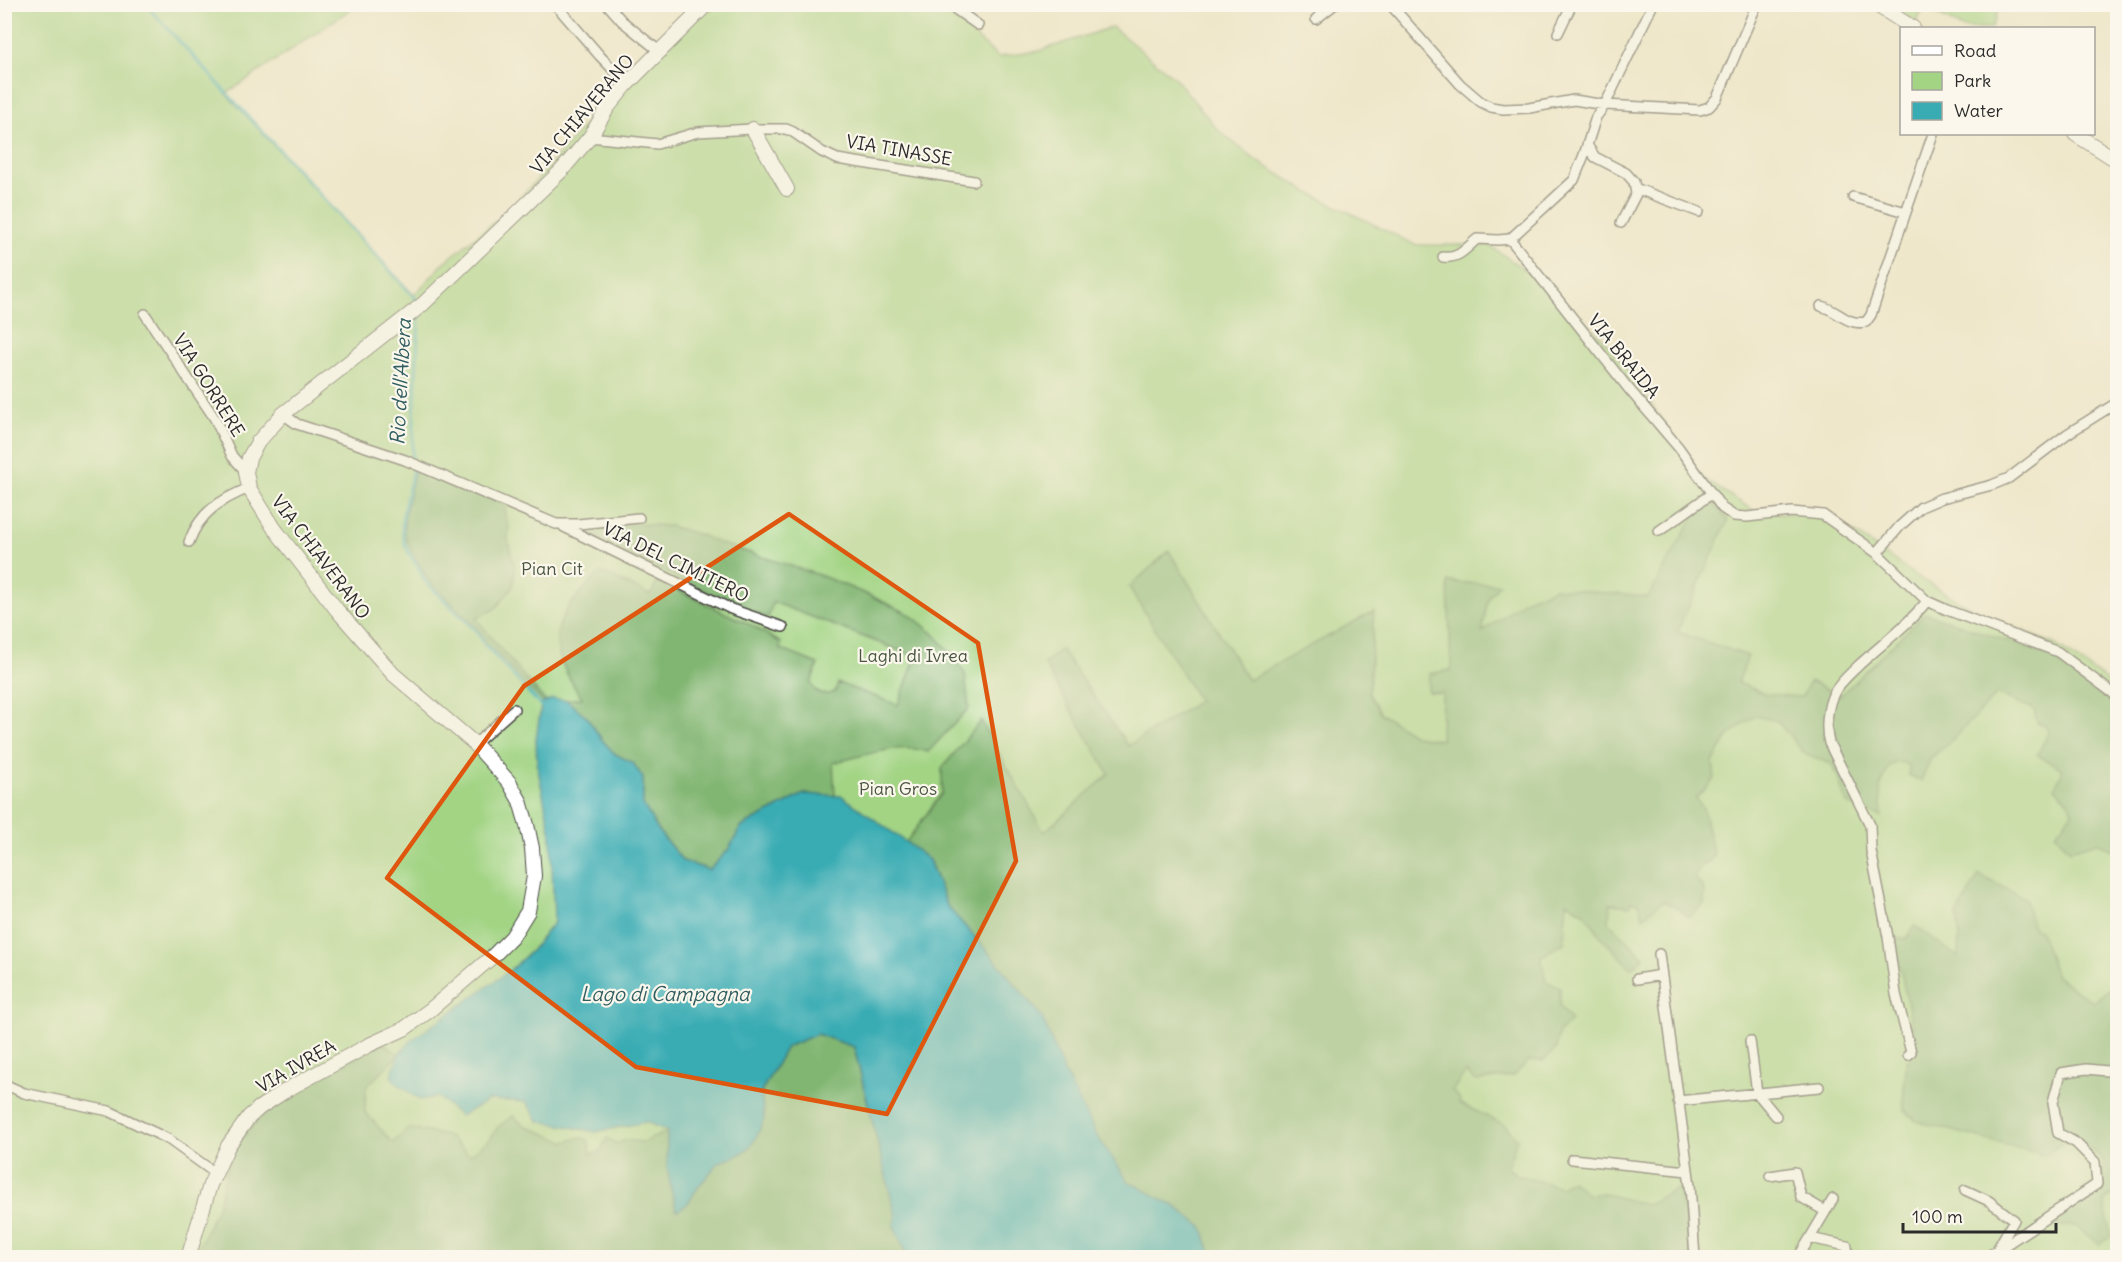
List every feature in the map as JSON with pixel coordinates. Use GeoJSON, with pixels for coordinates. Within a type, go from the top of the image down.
{"type":"FeatureCollection","features":[{"type":"Feature","properties":{"kind":"street"},"geometry":{"type":"LineString","coordinates":[[555,4],[627,84]]}},
{"type":"Feature","properties":{"kind":"street","name":"VIA CHIAVERANO"},"geometry":{"type":"LineString","coordinates":[[608,4],[622,21],[659,51]]}},
{"type":"Feature","properties":{"kind":"street","name":"VIA CHIAVERANO"},"geometry":{"type":"LineString","coordinates":[[404,1029],[494,956],[512,937],[528,911],[534,876],[532,848],[525,817],[510,782],[475,744],[393,674],[337,610],[274,528],[249,488],[246,472],[249,458],[258,442],[283,414],[418,307],[561,171],[590,137],[608,107],[627,84],[707,4]]}},
{"type":"Feature","properties":{"kind":"street"},"geometry":{"type":"LineString","coordinates":[[948,4],[978,25]]}},
{"type":"Feature","properties":{"kind":"street"},"geometry":{"type":"LineString","coordinates":[[1316,19],[1335,4]]}},
{"type":"Feature","properties":{"kind":"street"},"geometry":{"type":"LineString","coordinates":[[1390,4],[1460,84],[1481,102],[1503,110],[1529,108],[1574,99],[1605,105],[1700,110],[1709,107],[1717,98],[1757,4]]}},
{"type":"Feature","properties":{"kind":"street"},"geometry":{"type":"LineString","coordinates":[[1558,33],[1572,4]]}},
{"type":"Feature","properties":{"kind":"street"},"geometry":{"type":"LineString","coordinates":[[1443,257],[1459,256],[1477,239],[1510,239],[1574,180],[1596,117],[1605,105],[1653,4]]}},
{"type":"Feature","properties":{"kind":"street"},"geometry":{"type":"LineString","coordinates":[[1875,4],[1911,27]]}},
{"type":"Feature","properties":{"kind":"street"},"geometry":{"type":"LineString","coordinates":[[753,129],[787,189]]}},
{"type":"Feature","properties":{"kind":"street","name":"VIA TINASSE"},"geometry":{"type":"LineString","coordinates":[[590,137],[657,144],[698,132],[786,129],[837,159],[974,181]]}},
{"type":"Feature","properties":{"kind":"street"},"geometry":{"type":"LineString","coordinates":[[1821,306],[1857,324],[1866,322],[1933,135]]}},
{"type":"Feature","properties":{"kind":"street"},"geometry":{"type":"LineString","coordinates":[[2077,135],[2118,161]]}},
{"type":"Feature","properties":{"kind":"street"},"geometry":{"type":"LineString","coordinates":[[1587,145],[1595,157],[1626,173],[1634,182],[1636,194],[1621,223]]}},
{"type":"Feature","properties":{"kind":"street"},"geometry":{"type":"LineString","coordinates":[[1635,188],[1699,212]]}},
{"type":"Feature","properties":{"kind":"street"},"geometry":{"type":"LineString","coordinates":[[1852,198],[1906,212]]}},
{"type":"Feature","properties":{"kind":"street","name":"VIA BRAIDA"},"geometry":{"type":"LineString","coordinates":[[1510,239],[1628,388],[1679,448],[1722,508],[1734,516],[1747,518],[1792,512],[1823,515],[1877,553],[1927,601]]}},
{"type":"Feature","properties":{"kind":"street","name":"VIA GORRERE"},"geometry":{"type":"LineString","coordinates":[[145,314],[215,419],[232,456],[246,472]]}},
{"type":"Feature","properties":{"kind":"street"},"geometry":{"type":"LineString","coordinates":[[1877,553],[1899,526],[1922,507],[1942,498],[1992,485],[2009,478],[2067,434],[2118,402]]}},
{"type":"Feature","properties":{"kind":"street","name":"VIA DEL CIMITERO"},"geometry":{"type":"LineString","coordinates":[[283,414],[297,424],[405,460],[572,530],[732,609],[783,627]]}},
{"type":"Feature","properties":{"kind":"street"},"geometry":{"type":"LineString","coordinates":[[189,542],[195,526],[206,514],[229,497],[249,488]]}},
{"type":"Feature","properties":{"kind":"street"},"geometry":{"type":"LineString","coordinates":[[1659,531],[1711,494]]}},
{"type":"Feature","properties":{"kind":"street"},"geometry":{"type":"LineString","coordinates":[[556,524],[639,518]]}},
{"type":"Feature","properties":{"kind":"street"},"geometry":{"type":"LineString","coordinates":[[1908,1055],[1911,1052],[1896,994],[1888,937],[1871,851],[1870,825],[1826,734],[1834,693],[1846,677],[1915,616],[1927,601],[2058,652],[2118,697]]}},
{"type":"Feature","properties":{"kind":"street"},"geometry":{"type":"LineString","coordinates":[[475,744],[514,709]]}},
{"type":"Feature","properties":{"kind":"street"},"geometry":{"type":"LineString","coordinates":[[1659,954],[1688,1171],[1695,1257]]}},
{"type":"Feature","properties":{"kind":"street"},"geometry":{"type":"LineString","coordinates":[[1637,979],[1661,975]]}},
{"type":"Feature","properties":{"kind":"street","name":"VIA IVREA"},"geometry":{"type":"LineString","coordinates":[[188,1257],[200,1213],[215,1173],[240,1129],[260,1108],[288,1089],[404,1029]]}},
{"type":"Feature","properties":{"kind":"street"},"geometry":{"type":"LineString","coordinates":[[1750,1041],[1757,1093],[1776,1116]]}},
{"type":"Feature","properties":{"kind":"street"},"geometry":{"type":"LineString","coordinates":[[1986,1257],[2097,1184],[2095,1162],[2076,1143],[2058,1133],[2053,1102],[2061,1073],[2086,1069],[2118,1072]]}},
{"type":"Feature","properties":{"kind":"street"},"geometry":{"type":"LineString","coordinates":[[4,1084],[24,1093],[109,1111],[168,1139],[215,1173]]}},
{"type":"Feature","properties":{"kind":"street"},"geometry":{"type":"LineString","coordinates":[[1678,1101],[1819,1087]]}},
{"type":"Feature","properties":{"kind":"street"},"geometry":{"type":"LineString","coordinates":[[1572,1159],[1688,1171]]}},
{"type":"Feature","properties":{"kind":"street"},"geometry":{"type":"LineString","coordinates":[[1770,1176],[1795,1172],[1801,1197],[1826,1211]]}},
{"type":"Feature","properties":{"kind":"street"},"geometry":{"type":"LineString","coordinates":[[1965,1190],[1989,1201],[2014,1220],[1997,1250]]}},
{"type":"Feature","properties":{"kind":"street"},"geometry":{"type":"LineString","coordinates":[[1798,1257],[1833,1198]]}},
{"type":"Feature","properties":{"kind":"street"},"geometry":{"type":"LineString","coordinates":[[1810,1238],[1847,1246],[1848,1257]]}},
{"type":"Feature","properties":{"kind":"highlighted area"},"geometry":{"type":"Polygon","coordinates":[[[789,514],[978,643],[1016,861],[887,1114],[636,1067],[387,878],[524,686],[789,514]]]}},
{"type":"Feature","properties":{"kind":"green space","name":"Laghi di Ivrea"},"geometry":{"type":"Polygon","coordinates":[[[5,5],[357,5],[226,94],[414,295],[446,261],[499,218],[537,180],[624,79],[700,5],[940,5],[998,57],[1039,51],[1112,27],[1175,78],[1218,130],[1254,159],[1306,191],[1415,245],[1489,245],[1551,288],[1603,339],[1641,386],[1670,434],[1702,478],[1756,512],[1820,514],[1858,535],[1921,579],[1980,613],[2056,645],[2117,688],[2117,1257],[5,1258],[5,5]]]}},
{"type":"Feature","properties":{"kind":"green space"},"geometry":{"type":"Polygon","coordinates":[[[1888,5],[2000,5],[1992,27],[1960,27],[1924,6],[1917,22],[1888,5]]]}},
{"type":"Feature","properties":{"kind":"green space"},"geometry":{"type":"Polygon","coordinates":[[[415,469],[506,504],[508,540],[515,569],[513,587],[495,609],[476,618],[546,702],[543,703],[486,642],[480,632],[429,581],[411,550],[404,533],[405,514],[415,469]]]}},
{"type":"Feature","properties":{"kind":"green space"},"geometry":{"type":"Polygon","coordinates":[[[1710,501],[1728,520],[1677,632],[1748,656],[1738,683],[1766,694],[1802,697],[1810,681],[1840,696],[1925,613],[2049,655],[2117,704],[2117,850],[2111,850],[2098,842],[2070,850],[2055,834],[2073,812],[2069,802],[2055,788],[2063,769],[2037,755],[2049,732],[2044,725],[2037,722],[2034,709],[1997,694],[1931,758],[1921,781],[1908,775],[1909,766],[1904,763],[1889,766],[1880,787],[1882,817],[1847,804],[1831,764],[1804,753],[1777,721],[1755,716],[1729,735],[1713,762],[1715,779],[1696,798],[1703,808],[1714,857],[1698,870],[1696,879],[1704,889],[1704,904],[1689,917],[1675,906],[1663,901],[1643,917],[1639,903],[1630,902],[1630,906],[1610,904],[1609,922],[1644,958],[1631,968],[1602,938],[1585,913],[1567,902],[1564,938],[1566,942],[1541,956],[1546,981],[1560,988],[1560,1006],[1571,1021],[1559,1032],[1556,1049],[1543,1061],[1529,1061],[1513,1076],[1475,1081],[1466,1072],[1452,1091],[1460,1099],[1459,1103],[1505,1125],[1517,1139],[1508,1167],[1517,1175],[1561,1187],[1571,1181],[1589,1195],[1602,1193],[1646,1205],[1682,1186],[1691,1257],[1212,1257],[1203,1228],[1176,1207],[1128,1182],[1097,1136],[1064,1072],[1042,1017],[947,906],[929,860],[906,842],[942,793],[942,768],[981,721],[1044,832],[1109,774],[1044,664],[1061,649],[1128,746],[1199,701],[1129,587],[1169,551],[1248,680],[1374,611],[1369,694],[1381,714],[1416,736],[1441,740],[1442,693],[1428,692],[1429,674],[1451,670],[1448,582],[1499,584],[1488,599],[1482,632],[1526,599],[1555,588],[1648,597],[1696,512],[1710,501]]]}},
{"type":"Feature","properties":{"kind":"green space"},"geometry":{"type":"Polygon","coordinates":[[[640,524],[669,526],[698,534],[716,542],[822,576],[909,614],[933,633],[951,653],[965,674],[969,708],[928,752],[917,749],[893,749],[833,763],[835,796],[804,794],[741,827],[729,849],[709,870],[683,861],[659,832],[643,804],[643,778],[633,763],[615,754],[602,740],[586,716],[566,700],[582,698],[561,660],[557,644],[558,630],[572,603],[601,572],[650,595],[658,581],[753,626],[781,643],[780,649],[818,664],[811,683],[820,694],[835,692],[838,683],[898,705],[916,657],[773,602],[768,618],[735,606],[576,528],[640,524]]]}},
{"type":"Feature","properties":{"kind":"green space"},"geometry":{"type":"Polygon","coordinates":[[[1979,875],[2025,898],[2030,919],[2034,928],[2040,930],[2056,976],[2093,1002],[2113,986],[2117,988],[2117,1194],[2104,1201],[2111,1236],[2099,1244],[2075,1226],[2045,1226],[2102,1184],[2103,1160],[2075,1136],[2044,1155],[1916,1121],[1904,1109],[1907,1061],[1917,1049],[1894,938],[1907,938],[1915,926],[1958,957],[1957,915],[1979,875]]]}},
{"type":"Feature","properties":{"kind":"green space"},"geometry":{"type":"Polygon","coordinates":[[[817,1034],[854,1047],[896,1217],[894,1226],[907,1257],[195,1258],[219,1202],[231,1158],[243,1138],[277,1104],[297,1090],[383,1043],[399,1054],[366,1087],[365,1112],[393,1143],[409,1128],[448,1136],[470,1155],[490,1139],[498,1127],[513,1116],[524,1125],[565,1142],[581,1137],[588,1140],[591,1154],[599,1153],[607,1138],[617,1144],[625,1140],[643,1142],[667,1132],[669,1172],[677,1211],[688,1203],[719,1162],[732,1158],[764,1119],[761,1092],[786,1047],[817,1034]]]}},
{"type":"Feature","properties":{"kind":"water","name":"Lago di Campagna"},"geometry":{"type":"Polygon","coordinates":[[[552,699],[566,700],[586,716],[602,740],[615,754],[633,763],[643,778],[643,804],[659,832],[683,861],[709,870],[729,849],[741,827],[804,794],[842,796],[929,860],[947,906],[1042,1017],[1064,1072],[1097,1136],[1128,1181],[1176,1207],[1203,1228],[1212,1257],[907,1257],[894,1226],[896,1216],[854,1047],[817,1034],[786,1047],[761,1092],[764,1119],[756,1138],[747,1150],[719,1162],[688,1203],[677,1211],[667,1165],[667,1131],[646,1122],[596,1132],[539,1121],[526,1102],[489,1100],[460,1116],[438,1097],[420,1100],[399,1085],[391,1076],[399,1054],[413,1039],[509,971],[532,950],[554,922],[551,834],[537,765],[536,739],[541,706],[552,699]]]}},
{"type":"Feature","properties":{"kind":"waterway","name":"Rio dell'Albera"},"geometry":{"type":"LineString","coordinates":[[145,4],[417,302]]}},
{"type":"Feature","properties":{"kind":"waterway","name":"Rio dell'Albera"},"geometry":{"type":"LineString","coordinates":[[412,460],[419,314]]}},
{"type":"Feature","properties":{"kind":"waterway","name":"Rio dell'Albera"},"geometry":{"type":"LineString","coordinates":[[413,467],[402,530],[408,551],[424,580],[478,633],[484,644],[541,706]]}},
{"type":"Feature","properties":{"kind":"park label","name":"Pian Cit"},"geometry":{"type":"Point","coordinates":[552,568]}},
{"type":"Feature","properties":{"kind":"park label","name":"Pian Gros"},"geometry":{"type":"Point","coordinates":[898,788]}}]}
